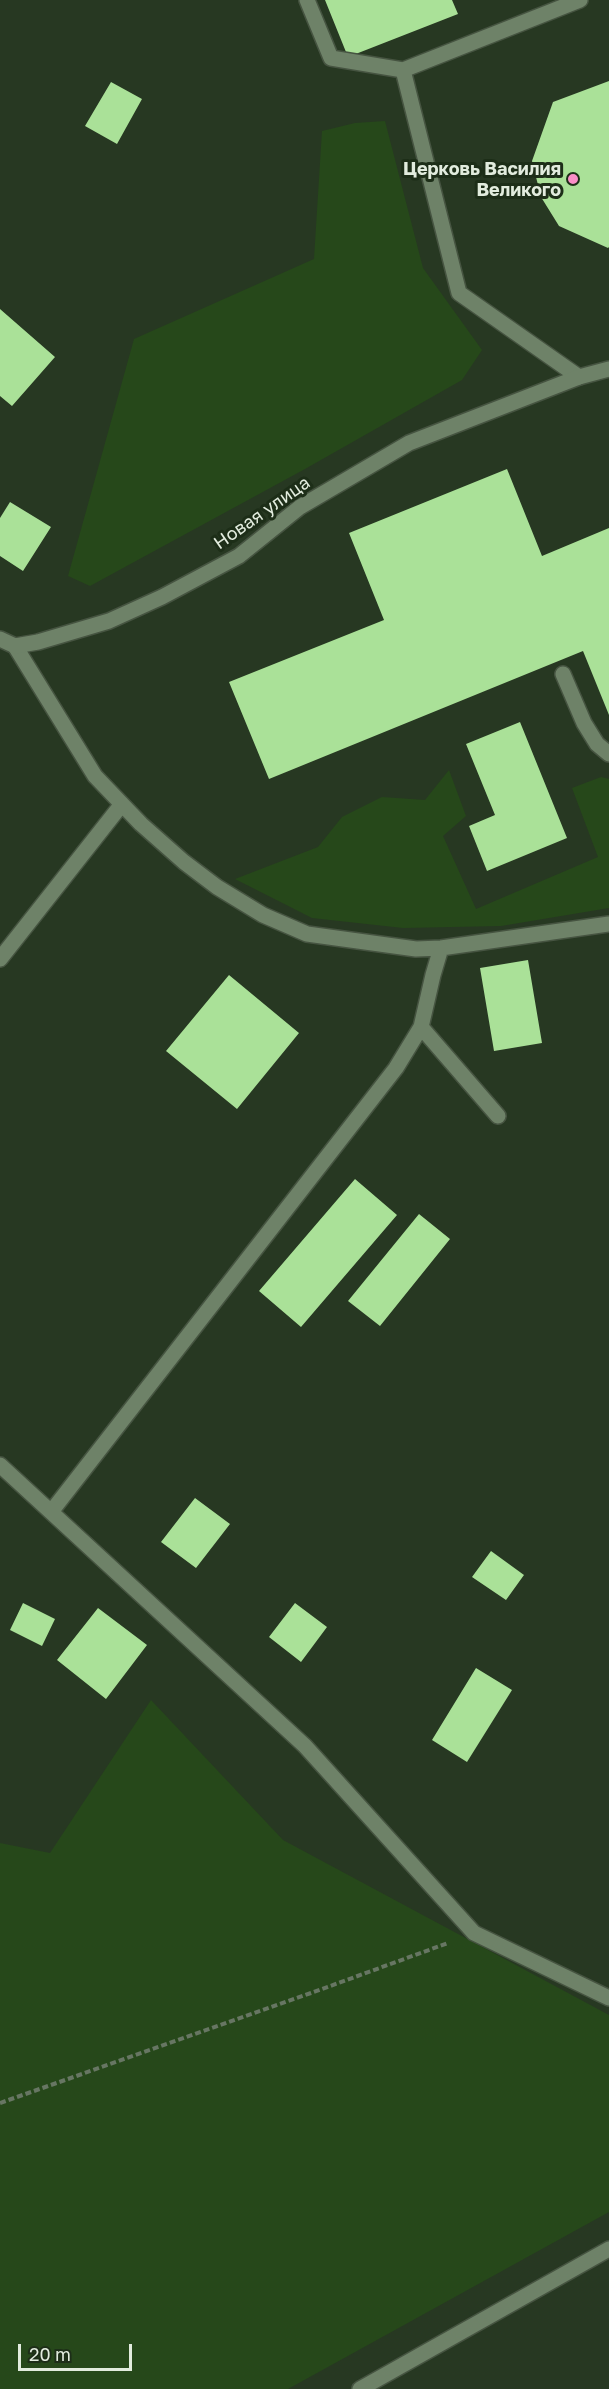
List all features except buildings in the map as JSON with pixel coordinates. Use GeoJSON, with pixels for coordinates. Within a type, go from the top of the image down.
{"type":"FeatureCollection","features":[{"type":"Feature","properties":{"kind":"street"},"geometry":{"type":"LineString","coordinates":[[307,0],[331,58],[404,70],[580,0]]}},
{"type":"Feature","properties":{"kind":"street"},"geometry":{"type":"LineString","coordinates":[[404,70],[459,293],[579,377]]}},
{"type":"Feature","properties":{"kind":"street","name":"Новая улица"},"geometry":{"type":"LineString","coordinates":[[15,646],[77,632],[109,621],[162,597],[239,556],[300,507],[410,442],[579,377],[609,369]]}},
{"type":"Feature","properties":{"kind":"street"},"geometry":{"type":"LineString","coordinates":[[0,639],[15,646],[95,776],[141,824],[184,862],[217,887],[263,915],[307,934],[416,949],[441,948],[609,924]]}},
{"type":"Feature","properties":{"kind":"street"},"geometry":{"type":"LineString","coordinates":[[563,674],[584,723],[597,744],[609,754]]}},
{"type":"Feature","properties":{"kind":"street"},"geometry":{"type":"LineString","coordinates":[[0,959],[122,804]]}},
{"type":"Feature","properties":{"kind":"street"},"geometry":{"type":"LineString","coordinates":[[51,1512],[396,1068],[421,1028],[441,948]]}},
{"type":"Feature","properties":{"kind":"street"},"geometry":{"type":"LineString","coordinates":[[421,1028],[498,1116]]}},
{"type":"Feature","properties":{"kind":"street"},"geometry":{"type":"LineString","coordinates":[[0,1465],[305,1746],[474,1933],[609,1998]]}},
{"type":"Feature","properties":{"kind":"street"},"geometry":{"type":"LineString","coordinates":[[360,2389],[609,2249]]}},
{"type":"Feature","properties":{"kind":"path"},"geometry":{"type":"LineString","coordinates":[[0,2103],[474,1933]]}},
{"type":"Feature","properties":{"kind":"green space"},"geometry":{"type":"Polygon","coordinates":[[[385,121],[423,268],[482,350],[462,380],[305,469],[90,586],[68,576],[134,339],[314,259],[322,131],[355,123],[385,121]]]}},
{"type":"Feature","properties":{"kind":"green space"},"geometry":{"type":"Polygon","coordinates":[[[449,770],[466,816],[443,836],[476,909],[598,857],[572,788],[601,777],[609,779],[609,908],[501,926],[403,928],[312,918],[235,879],[318,847],[342,817],[382,797],[425,800],[449,770]]]}},
{"type":"Feature","properties":{"kind":"green space"},"geometry":{"type":"Polygon","coordinates":[[[151,1700],[283,1840],[609,2015],[609,2212],[288,2389],[0,2389],[0,1843],[50,1853],[151,1700]]]}},
{"type":"Feature","properties":{"kind":"place","name":"Церковь Василия Великого"},"geometry":{"type":"Point","coordinates":[573,179]}}]}
